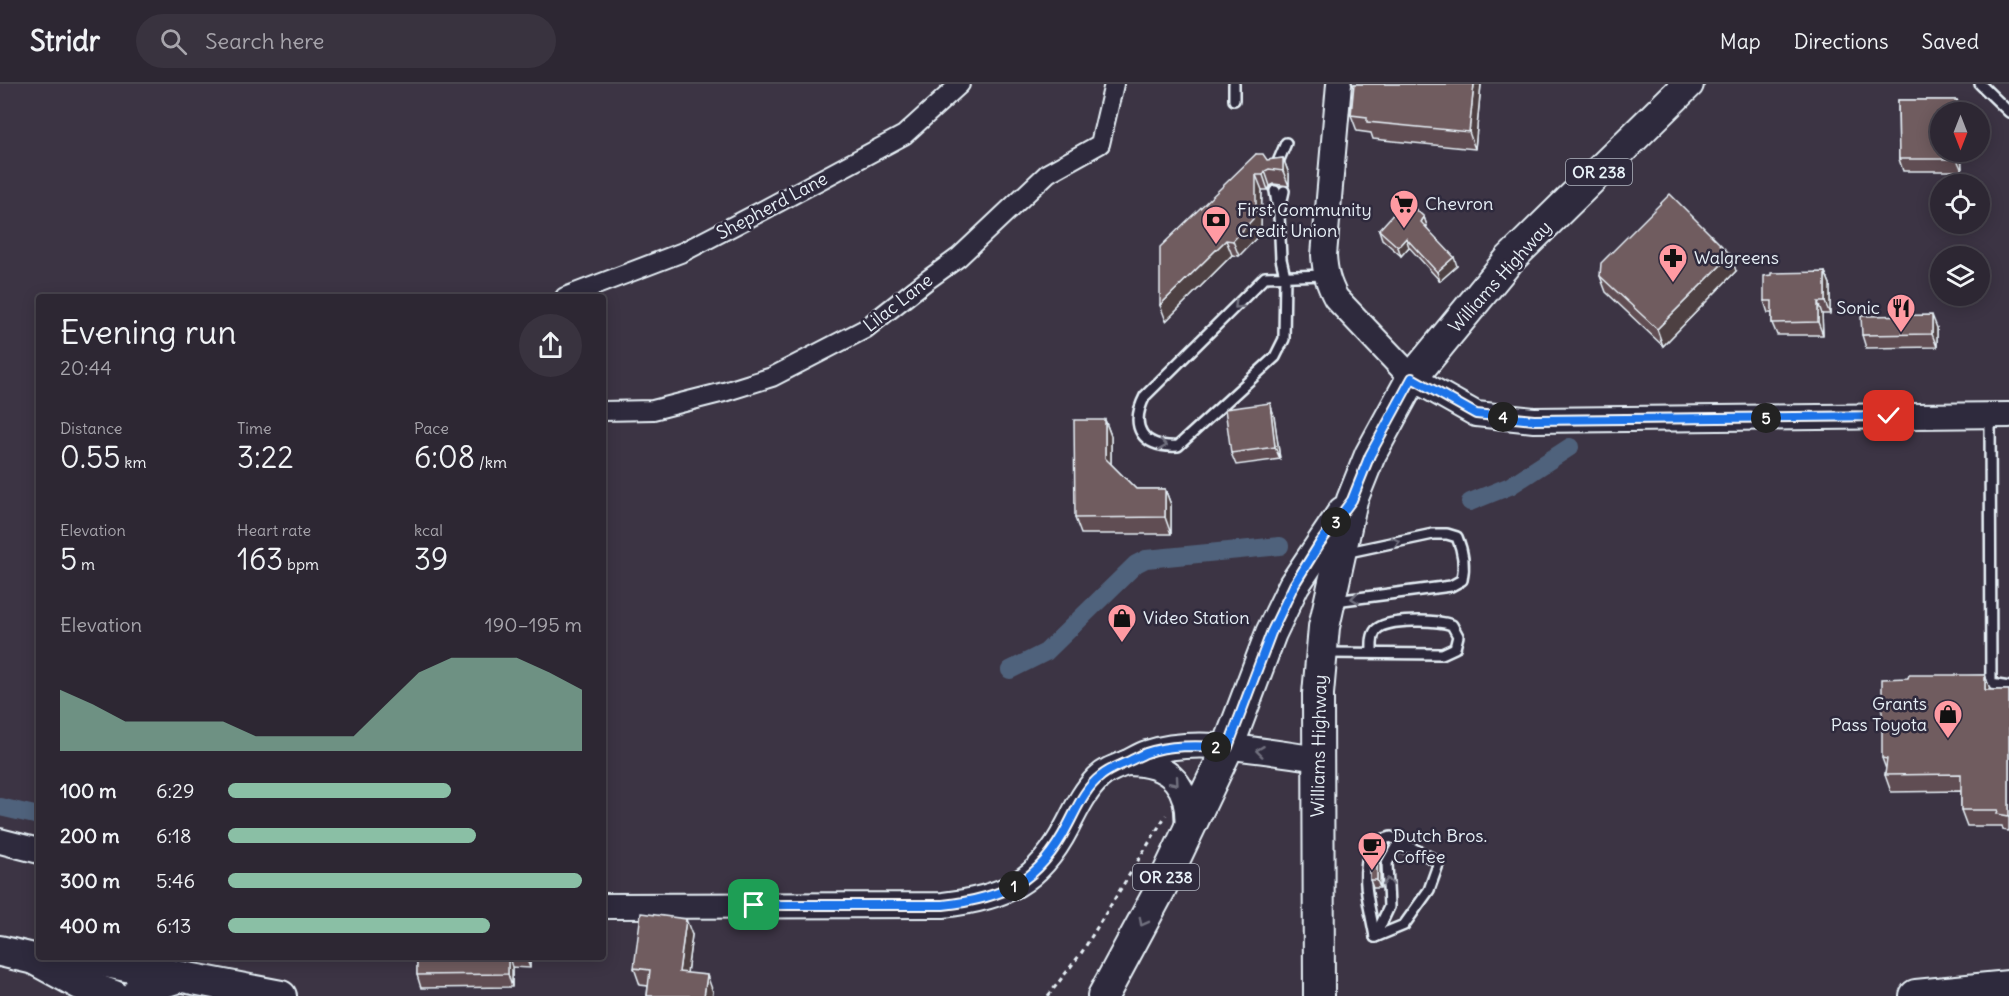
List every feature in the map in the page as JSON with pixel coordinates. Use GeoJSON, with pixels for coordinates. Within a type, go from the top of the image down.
{"type":"FeatureCollection","features":[{"type":"Feature","properties":{"kind":"highway"},"geometry":{"type":"LineString","coordinates":[[1916,996],[2009,987]]}},
{"type":"Feature","properties":{"kind":"main road","name":"Williams Highway"},"geometry":{"type":"LineString","coordinates":[[1320,996],[1318,694],[1329,602],[1339,554],[1352,500],[1370,455],[1412,378],[1509,260],[1688,84]]}},
{"type":"Feature","properties":{"kind":"main road","name":"Williams Highway"},"geometry":{"type":"LineString","coordinates":[[1103,996],[1160,890],[1228,747],[1271,633],[1294,585],[1320,543],[1352,500]]}},
{"type":"Feature","properties":{"kind":"main road"},"geometry":{"type":"LineString","coordinates":[[0,951],[34,959],[80,984],[114,996]]}},
{"type":"Feature","properties":{"kind":"main road"},"geometry":{"type":"LineString","coordinates":[[95,960],[281,996]]}},
{"type":"Feature","properties":{"kind":"main road"},"geometry":{"type":"LineString","coordinates":[[136,996],[139,990],[182,977]]}},
{"type":"Feature","properties":{"kind":"street","name":"Shepherd Lane"},"geometry":{"type":"LineString","coordinates":[[573,294],[683,252],[904,135],[960,84]]}},
{"type":"Feature","properties":{"kind":"street","name":"Lilac Lane"},"geometry":{"type":"LineString","coordinates":[[606,411],[653,410],[772,377],[866,329],[959,257],[1048,173],[1100,144],[1114,84]]}},
{"type":"Feature","properties":{"kind":"street"},"geometry":{"type":"LineString","coordinates":[[1340,84],[1330,177],[1324,255],[1325,275],[1336,298],[1412,378],[1476,414],[1534,420],[1999,415]]}},
{"type":"Feature","properties":{"kind":"street"},"geometry":{"type":"LineString","coordinates":[[606,906],[943,905],[972,902],[1002,893],[1031,876],[1048,859],[1082,797],[1099,777],[1112,768],[1146,753],[1200,746],[1228,747],[1318,759]]}},
{"type":"Feature","properties":{"kind":"street"},"geometry":{"type":"LineString","coordinates":[[1126,763],[1137,763],[1160,769],[1171,776],[1187,800],[1189,813],[1187,834]]}},
{"type":"Feature","properties":{"kind":"street"},"geometry":{"type":"LineString","coordinates":[[0,841],[36,849]]}},
{"type":"Feature","properties":{"kind":"lane"},"geometry":{"type":"LineString","coordinates":[[1234,84],[1234,100]]}},
{"type":"Feature","properties":{"kind":"lane"},"geometry":{"type":"LineString","coordinates":[[1980,84],[2009,112]]}},
{"type":"Feature","properties":{"kind":"lane"},"geometry":{"type":"LineString","coordinates":[[1280,169],[1286,143]]}},
{"type":"Feature","properties":{"kind":"lane"},"geometry":{"type":"LineString","coordinates":[[1280,190],[1281,259],[1285,276],[1284,339],[1275,357],[1178,446],[1166,447],[1148,441],[1142,435],[1138,416],[1145,396],[1265,278],[1285,276],[1325,275]]}},
{"type":"Feature","properties":{"kind":"lane"},"geometry":{"type":"LineString","coordinates":[[1999,415],[1991,684],[2009,687]]}},
{"type":"Feature","properties":{"kind":"lane"},"geometry":{"type":"LineString","coordinates":[[1329,602],[1451,586],[1461,580],[1464,571],[1461,547],[1457,537],[1447,534],[1433,534],[1339,554]]}},
{"type":"Feature","properties":{"kind":"lane"},"geometry":{"type":"LineString","coordinates":[[1322,653],[1442,654],[1455,648],[1458,636],[1452,625],[1440,620],[1388,623],[1377,627],[1372,636],[1372,653]]}},
{"type":"Feature","properties":{"kind":"lane"},"geometry":{"type":"LineString","coordinates":[[1391,837],[1438,862],[1429,890],[1404,925],[1376,936],[1364,881],[1366,858],[1372,843],[1391,837]]}},
{"type":"Feature","properties":{"kind":"lane"},"geometry":{"type":"LineString","coordinates":[[1376,936],[1389,907],[1387,863],[1396,847],[1417,849]]}},
{"type":"Feature","properties":{"kind":"path"},"geometry":{"type":"LineString","coordinates":[[1048,996],[1082,952],[1181,790]]}},
{"type":"Feature","properties":{"kind":"building"},"geometry":{"type":"Polygon","coordinates":[[[1354,84],[1474,84],[1469,132],[1367,122],[1367,117],[1351,115],[1354,84]]]}},
{"type":"Feature","properties":{"kind":"building"},"geometry":{"type":"Polygon","coordinates":[[[1898,100],[1957,100],[1957,102],[1930,102],[1930,159],[1899,159],[1898,100]]]}},
{"type":"Feature","properties":{"kind":"building"},"geometry":{"type":"Polygon","coordinates":[[[1256,154],[1263,154],[1267,160],[1283,158],[1283,171],[1269,169],[1263,175],[1256,175],[1256,211],[1253,219],[1233,241],[1226,240],[1160,305],[1160,247],[1256,154]]]}},
{"type":"Feature","properties":{"kind":"building"},"geometry":{"type":"Polygon","coordinates":[[[1670,194],[1731,255],[1657,329],[1600,276],[1601,263],[1670,194]]]}},
{"type":"Feature","properties":{"kind":"building"},"geometry":{"type":"Polygon","coordinates":[[[1406,200],[1424,217],[1421,222],[1454,257],[1437,272],[1406,238],[1398,247],[1379,230],[1406,200]]]}},
{"type":"Feature","properties":{"kind":"building"},"geometry":{"type":"Polygon","coordinates":[[[1825,272],[1825,302],[1818,302],[1818,322],[1772,323],[1772,301],[1764,301],[1764,276],[1771,275],[1771,273],[1825,272]]]}},
{"type":"Feature","properties":{"kind":"building"},"geometry":{"type":"Polygon","coordinates":[[[1932,315],[1932,334],[1862,335],[1861,316],[1932,315]]]}},
{"type":"Feature","properties":{"kind":"building"},"geometry":{"type":"Polygon","coordinates":[[[1270,403],[1275,447],[1231,453],[1225,409],[1270,403]]]}},
{"type":"Feature","properties":{"kind":"building"},"geometry":{"type":"Polygon","coordinates":[[[1074,420],[1105,420],[1105,458],[1136,489],[1165,489],[1165,517],[1075,518],[1074,420]]]}},
{"type":"Feature","properties":{"kind":"building","name":"Grants Pass Toyota"},"geometry":{"type":"Polygon","coordinates":[[[1909,675],[1985,675],[1985,690],[2009,690],[2009,816],[1997,814],[1998,810],[1961,810],[1961,774],[1885,775],[1887,759],[1882,758],[1882,679],[1908,678],[1909,675]]]}},
{"type":"Feature","properties":{"kind":"building"},"geometry":{"type":"Polygon","coordinates":[[[1370,856],[1377,856],[1377,880],[1370,880],[1370,856]]]}},
{"type":"Feature","properties":{"kind":"building"},"geometry":{"type":"Polygon","coordinates":[[[641,913],[686,919],[679,972],[707,975],[704,996],[647,996],[650,970],[634,968],[641,913]]]}},
{"type":"Feature","properties":{"kind":"building"},"geometry":{"type":"Polygon","coordinates":[[[417,960],[508,960],[508,974],[417,975],[417,960]]]}},
{"type":"Feature","properties":{"kind":"waterway"},"geometry":{"type":"LineString","coordinates":[[1470,502],[1510,486],[1570,447]]}},
{"type":"Feature","properties":{"kind":"waterway"},"geometry":{"type":"LineString","coordinates":[[1010,670],[1046,652],[1136,564],[1146,559],[1280,546]]}},
{"type":"Feature","properties":{"kind":"waterway"},"geometry":{"type":"LineString","coordinates":[[0,807],[36,815]]}},
{"type":"Feature","properties":{"kind":"place","name":"Chevron"},"geometry":{"type":"Point","coordinates":[1404,230]}},
{"type":"Feature","properties":{"kind":"place","name":"First Community Credit Union"},"geometry":{"type":"Point","coordinates":[1216,246]}},
{"type":"Feature","properties":{"kind":"place","name":"Walgreens"},"geometry":{"type":"Point","coordinates":[1673,284]}},
{"type":"Feature","properties":{"kind":"place","name":"Sonic"},"geometry":{"type":"Point","coordinates":[1901,334]}},
{"type":"Feature","properties":{"kind":"place","name":"Video Station"},"geometry":{"type":"Point","coordinates":[1122,644]}},
{"type":"Feature","properties":{"kind":"place","name":"Grants Pass Toyota"},"geometry":{"type":"Point","coordinates":[1948,740]}},
{"type":"Feature","properties":{"kind":"place","name":"Dutch Bros. Coffee"},"geometry":{"type":"Point","coordinates":[1372,872]}},
{"type":"Feature","properties":{"kind":"route"},"geometry":{"type":"LineString","coordinates":[[754,905],[943,905],[972,902],[1002,893],[1031,876],[1048,859],[1082,797],[1099,777],[1112,768],[1146,753],[1161,750],[1200,746],[1228,747],[1271,633],[1294,585],[1320,543],[1352,500],[1370,455],[1412,378],[1476,414],[1534,420],[1889,416]]}}]}
